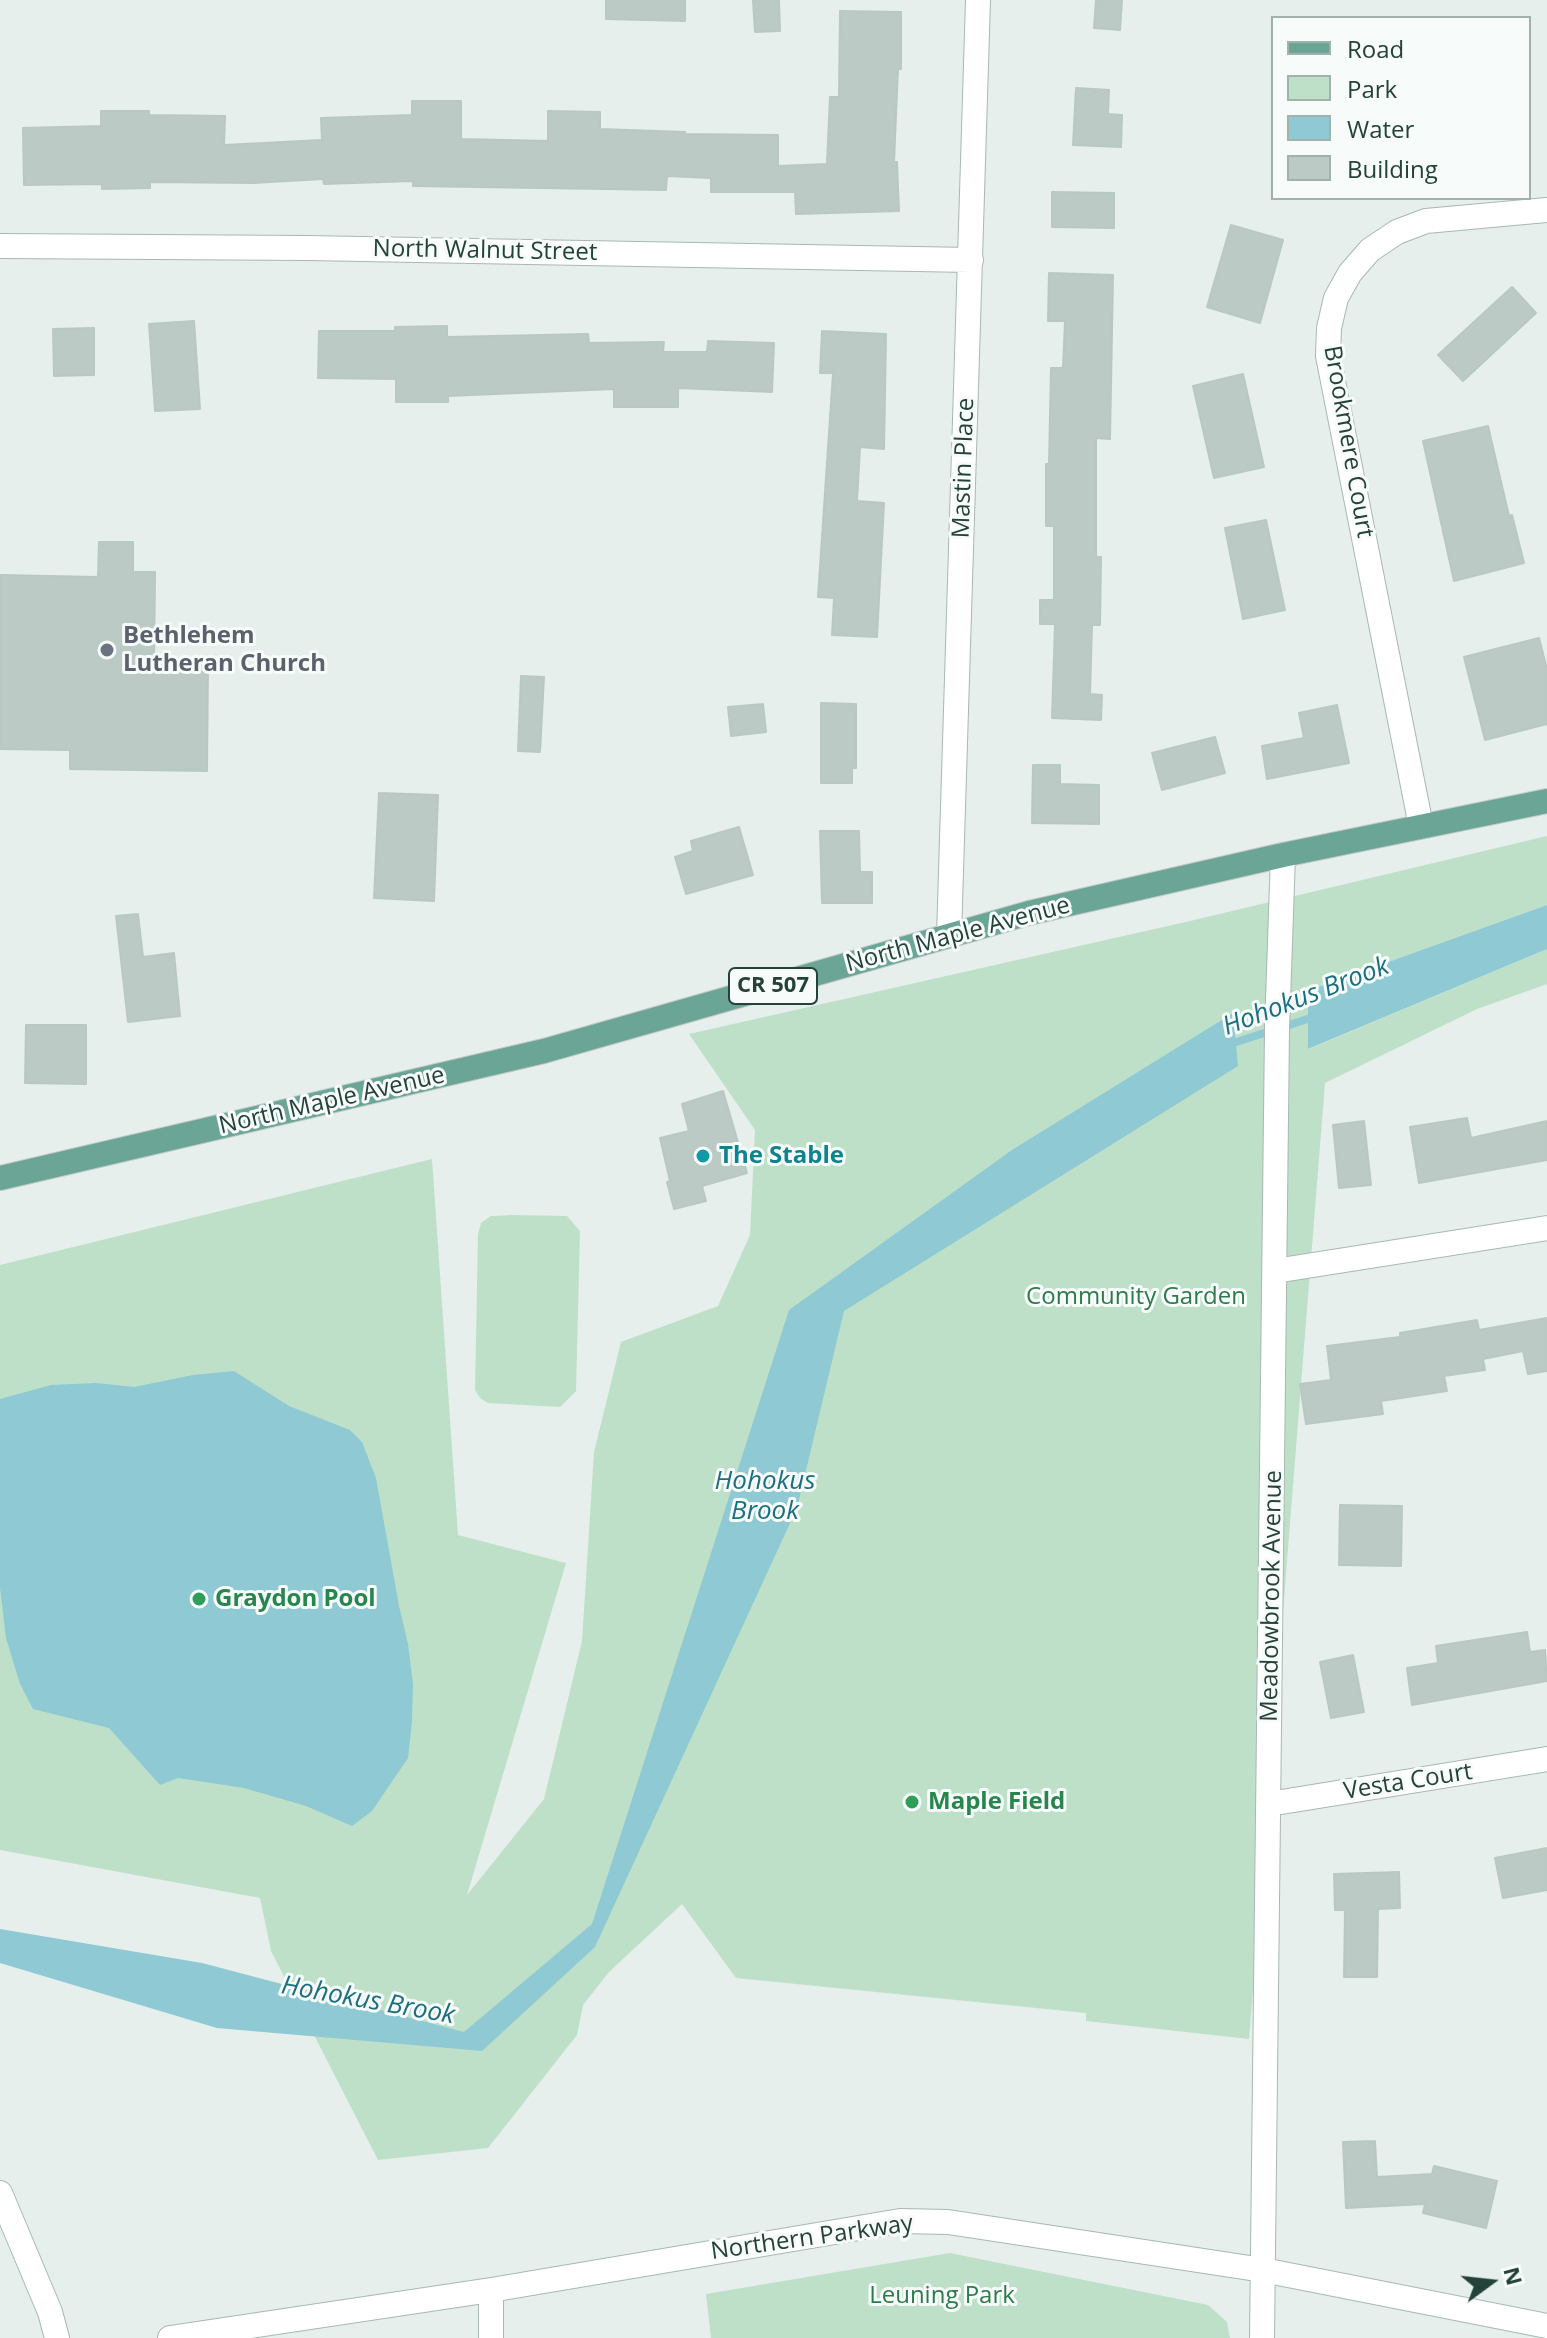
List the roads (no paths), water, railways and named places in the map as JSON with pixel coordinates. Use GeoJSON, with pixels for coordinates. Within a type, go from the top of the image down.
{"type":"FeatureCollection","features":[{"type":"Feature","properties":{"kind":"main road","name":"North Maple Avenue"},"geometry":{"type":"LineString","coordinates":[[0,1178],[544,1051],[1029,913],[1283,855],[1547,801]]}},
{"type":"Feature","properties":{"kind":"street","name":"Mastin Place"},"geometry":{"type":"LineString","coordinates":[[949,936],[978,0]]}},
{"type":"Feature","properties":{"kind":"street","name":"Brookmere Court"},"geometry":{"type":"LineString","coordinates":[[1421,826],[1328,356],[1329,328],[1336,298],[1350,273],[1370,250],[1397,232],[1426,221],[1547,210]]}},
{"type":"Feature","properties":{"kind":"street","name":"North Walnut Street"},"geometry":{"type":"LineString","coordinates":[[0,246],[307,248],[971,260]]}},
{"type":"Feature","properties":{"kind":"street","name":"Meadowbrook Avenue"},"geometry":{"type":"LineString","coordinates":[[1262,2338],[1278,988],[1283,855]]}},
{"type":"Feature","properties":{"kind":"street"},"geometry":{"type":"LineString","coordinates":[[1275,1271],[1547,1228]]}},
{"type":"Feature","properties":{"kind":"street","name":"Vesta Court"},"geometry":{"type":"LineString","coordinates":[[1269,1804],[1547,1759]]}},
{"type":"Feature","properties":{"kind":"street"},"geometry":{"type":"LineString","coordinates":[[0,2193],[50,2312],[57,2338]]}},
{"type":"Feature","properties":{"kind":"street","name":"Northern Parkway"},"geometry":{"type":"LineString","coordinates":[[170,2338],[491,2290],[900,2221],[948,2222],[1263,2270],[1547,2326]]}},
{"type":"Feature","properties":{"kind":"street"},"geometry":{"type":"LineString","coordinates":[[491,2290],[491,2338]]}},
{"type":"Feature","properties":{"kind":"water","name":"Hohokus Brook"},"geometry":{"type":"Polygon","coordinates":[[[1547,905],[1547,949],[1308,1049],[1308,991],[1547,905]]]}},
{"type":"Feature","properties":{"kind":"water","name":"Hohokus Brook"},"geometry":{"type":"Polygon","coordinates":[[[1233,1013],[1238,1066],[844,1311],[797,1508],[595,1947],[482,2051],[217,2028],[0,1963],[0,1929],[202,1963],[464,2032],[592,1924],[789,1310],[1012,1150],[1233,1013]]]}},
{"type":"Feature","properties":{"kind":"water","name":"Graydon Pool"},"geometry":{"type":"Polygon","coordinates":[[[234,1371],[289,1406],[350,1430],[362,1442],[376,1478],[408,1644],[413,1684],[412,1721],[408,1758],[372,1811],[352,1826],[306,1806],[244,1788],[178,1778],[160,1785],[109,1728],[33,1709],[20,1684],[6,1638],[0,1588],[0,1399],[51,1385],[96,1383],[134,1387],[193,1375],[234,1371]]]}},
{"type":"Feature","properties":{"kind":"waterway","name":"Hohokus Brook"},"geometry":{"type":"LineString","coordinates":[[1227,1045],[1317,1016]]}},
{"type":"Feature","properties":{"kind":"place","name":"Bethlehem Lutheran Church"},"geometry":{"type":"Point","coordinates":[107,650]}},
{"type":"Feature","properties":{"kind":"place","name":"The Stable"},"geometry":{"type":"Point","coordinates":[703,1156]}},
{"type":"Feature","properties":{"kind":"place","name":"Graydon Pool"},"geometry":{"type":"Point","coordinates":[199,1599]}},
{"type":"Feature","properties":{"kind":"place","name":"Maple Field"},"geometry":{"type":"Point","coordinates":[912,1802]}},
{"type":"Feature","properties":{"kind":"park label","name":"Community Garden"},"geometry":{"type":"Point","coordinates":[1136,1297]}},
{"type":"Feature","properties":{"kind":"park label","name":"Leuning Park"},"geometry":{"type":"Point","coordinates":[942,2296]}}]}
